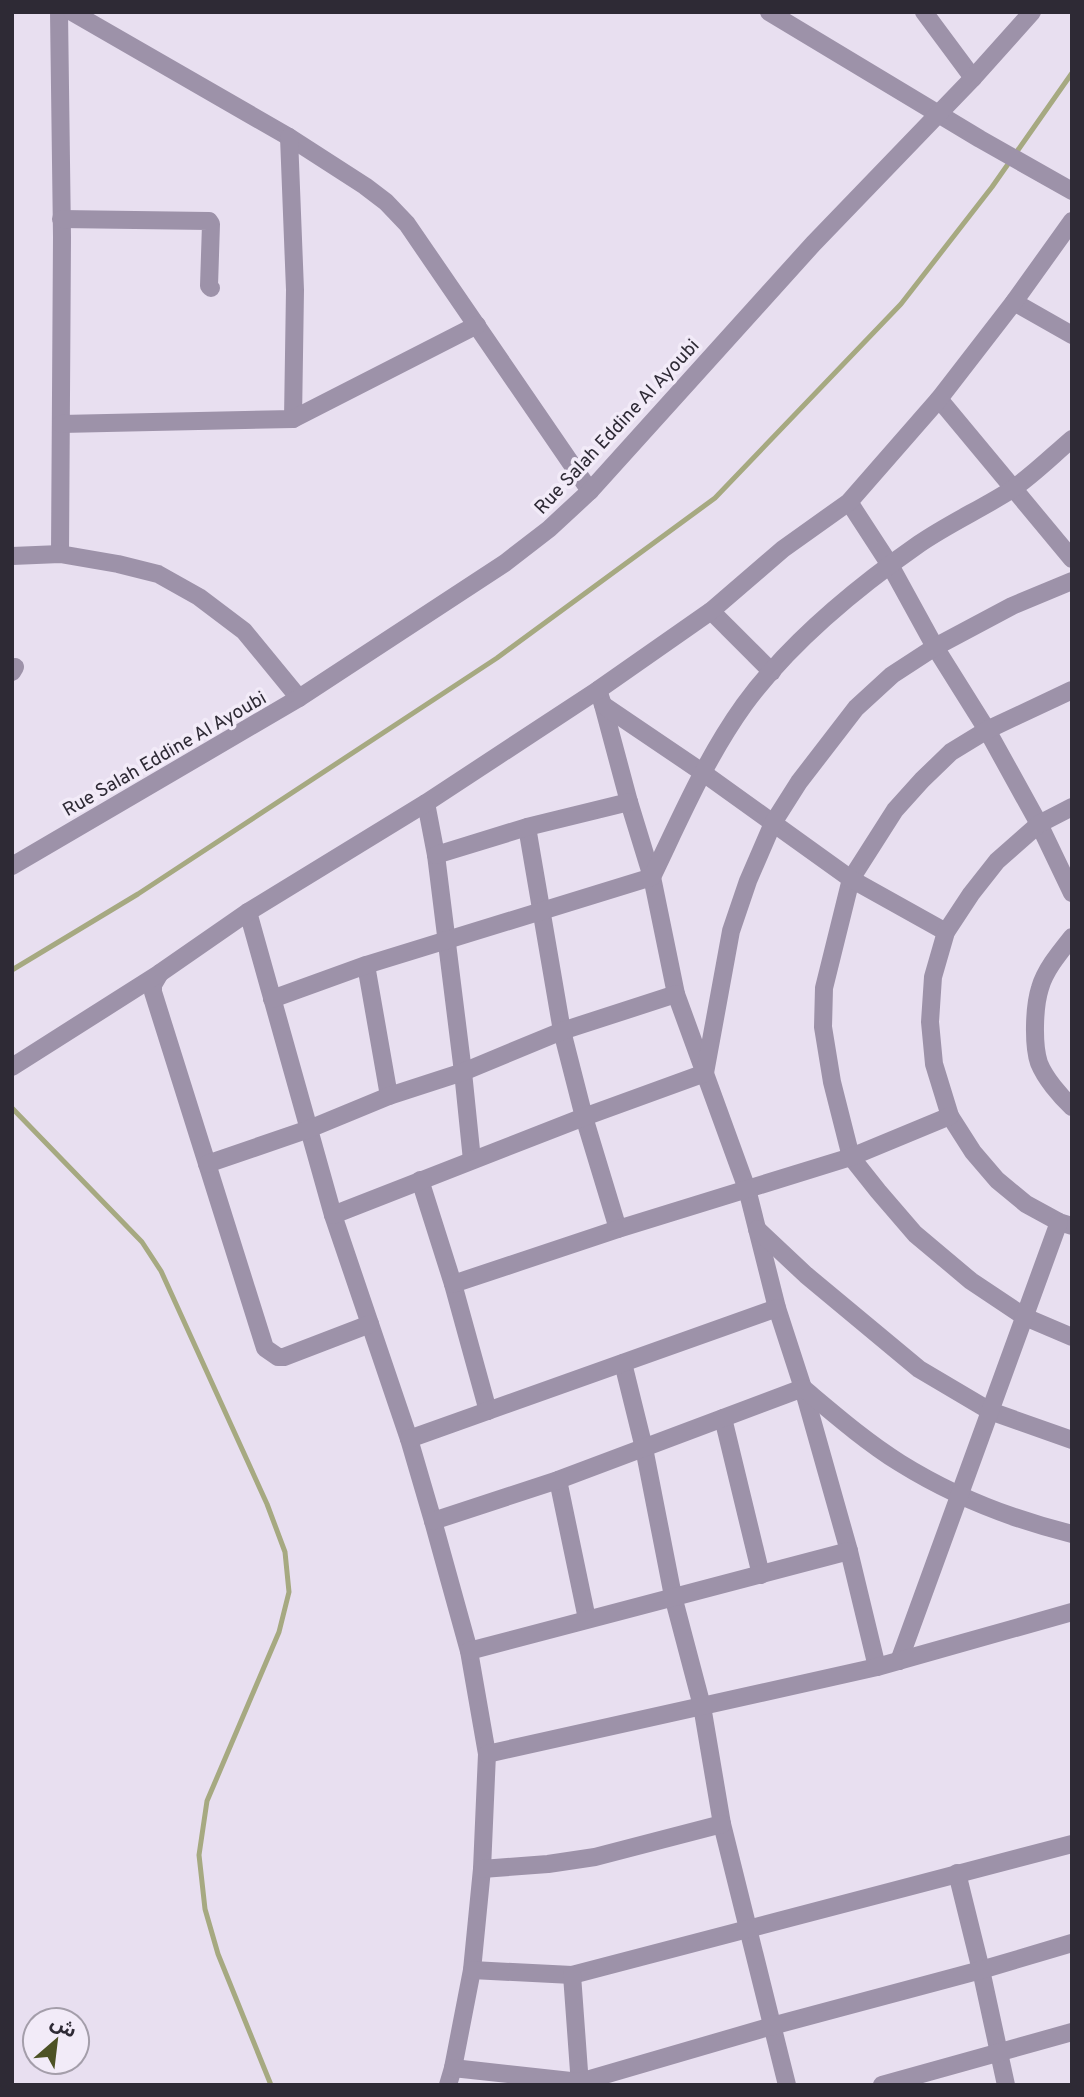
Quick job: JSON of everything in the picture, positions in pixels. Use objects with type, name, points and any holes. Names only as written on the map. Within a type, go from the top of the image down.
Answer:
[{"type":"street","points":[[59,12],[60,554]]},
{"type":"street","points":[[72,12],[289,137],[386,202],[407,224],[590,491]]},
{"type":"street","points":[[769,12],[1072,191]]},
{"type":"street","points":[[923,12],[973,78]]},
{"type":"street","name":"Rue Salah Eddine Al Ayoubi","points":[[12,866],[299,698],[505,564],[549,529],[590,491],[813,244],[973,78],[1032,12]]},
{"type":"street","points":[[289,137],[295,290],[293,419]]},
{"type":"street","points":[[61,219],[209,221],[211,288]]},
{"type":"street","points":[[12,1067],[160,973],[248,912],[601,698],[783,550],[849,502],[939,399],[1072,221]]},
{"type":"street","points":[[1014,302],[1072,335]]},
{"type":"street","points":[[61,424],[293,419],[477,325]]},
{"type":"street","points":[[939,399],[1072,559]]},
{"type":"street","points":[[272,999],[366,965],[652,877],[702,772],[745,704],[813,628],[890,565],[922,542],[1012,489],[1072,439]]},
{"type":"street","points":[[849,502],[890,565],[935,647],[987,730],[1039,824],[1072,893]]},
{"type":"street","points":[[12,556],[60,554],[158,574],[199,597],[244,631],[299,698]]},
{"type":"street","points":[[705,1073],[731,931],[748,881],[774,823],[799,782],[856,708],[892,674],[935,647],[1012,606],[1072,581]]},
{"type":"street","points":[[711,611],[772,672]]},
{"type":"street","points":[[1072,690],[987,730],[951,752],[895,810],[851,879],[824,988],[823,1027],[832,1082],[851,1157],[915,1234],[971,1281],[1025,1317],[1072,1337]]},
{"type":"street","points":[[601,698],[851,879],[946,932]]},
{"type":"street","points":[[601,698],[652,877],[676,994],[747,1189],[777,1308],[803,1388],[849,1551],[877,1667]]},
{"type":"street","points":[[436,855],[629,802]]},
{"type":"street","points":[[426,803],[436,855],[472,1160]]},
{"type":"street","points":[[899,1661],[1025,1317],[1066,1224],[1026,1204],[997,1180],[973,1152],[950,1116],[934,1063],[930,1022],[933,977],[946,932],[997,861],[1039,824],[1072,807]]},
{"type":"street","points":[[527,828],[562,1031],[584,1117],[618,1229]]},
{"type":"street","points":[[248,912],[333,1215],[410,1439],[469,1651],[487,1754],[482,1869],[471,1970],[450,2076],[580,2083],[772,2026],[1072,1943]]},
{"type":"street","points":[[1072,937],[1059,953],[1040,986],[1034,1026],[1039,1063],[1060,1097],[1072,1107]]},
{"type":"street","points":[[366,965],[389,1097]]},
{"type":"street","points":[[160,973],[152,992],[265,1348],[278,1357],[284,1357],[369,1324]]},
{"type":"street","points":[[207,1164],[463,1072],[562,1031],[676,994]]},
{"type":"street","points":[[333,1215],[705,1073]]},
{"type":"street","points":[[453,1284],[618,1229],[851,1157],[950,1116]]},
{"type":"street","points":[[420,1180],[453,1284],[488,1411]]},
{"type":"street","points":[[757,1229],[806,1275],[919,1369],[990,1411],[1072,1440]]},
{"type":"street","points":[[410,1439],[777,1308]]},
{"type":"street","points":[[623,1363],[644,1448],[673,1596],[702,1706],[722,1824],[787,2085]]},
{"type":"street","points":[[433,1521],[558,1480],[803,1388]]},
{"type":"street","points":[[803,1388],[849,1427],[900,1463],[958,1495],[1032,1524],[1072,1534]]},
{"type":"street","points":[[723,1418],[761,1575]]},
{"type":"street","points":[[558,1480],[587,1619]]},
{"type":"street","points":[[469,1651],[849,1551]]},
{"type":"street","points":[[487,1754],[877,1667],[1072,1612]]},
{"type":"street","points":[[482,1869],[595,1857],[722,1824]]},
{"type":"street","points":[[471,1970],[572,1975],[1072,1844]]},
{"type":"street","points":[[957,1873],[1006,2085]]},
{"type":"street","points":[[572,1975],[580,2083]]},
{"type":"street","points":[[881,2085],[1072,2032]]},
{"type":"waterway","points":[[12,970],[138,894],[497,658],[715,498],[901,304],[992,187],[1072,73]]},
{"type":"waterway","points":[[12,1108],[142,1242],[161,1271],[267,1504],[285,1552],[289,1592],[279,1632],[207,1801],[199,1855],[205,1909],[218,1954],[271,2085]]}]
